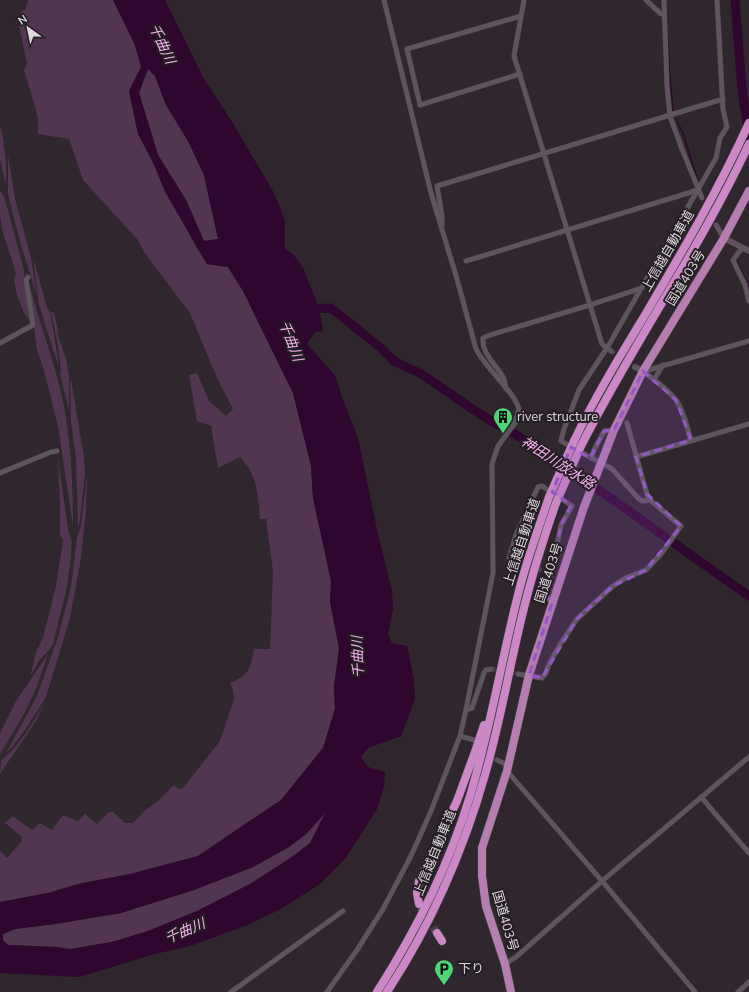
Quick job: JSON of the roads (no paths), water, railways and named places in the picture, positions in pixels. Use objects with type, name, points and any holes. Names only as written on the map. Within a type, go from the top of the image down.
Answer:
[{"type":"highway","name":"上信越自動車道","points":[[376,992],[400,955],[424,910],[440,876],[470,798],[484,746],[512,617],[529,556],[549,497],[574,441],[600,390],[693,233],[749,123]]},
{"type":"highway","name":"上信越自動車道","points":[[387,992],[413,949],[437,904],[459,854],[480,794],[528,594],[538,556],[556,503],[581,446],[609,393],[701,237],[749,144]]},
{"type":"highway","name":"国道403号","points":[[511,992],[505,964],[486,906],[482,876],[482,848],[507,771],[529,675],[584,506],[614,430],[643,371],[724,238],[749,191]]},
{"type":"highway","points":[[419,904],[417,893],[419,881],[454,808],[468,774],[484,724],[512,617]]},
{"type":"highway","points":[[394,992],[420,943],[437,904]]},
{"type":"highway","points":[[436,933],[442,941]]},
{"type":"street","points":[[326,992],[357,950],[383,910],[411,856],[431,811],[460,736],[492,573],[492,464],[498,446],[515,423],[519,409],[506,389],[481,359],[476,349],[422,161],[384,0]]},
{"type":"street","points":[[385,7],[388,0]]},
{"type":"street","points":[[524,0],[514,56],[602,344],[609,350]]},
{"type":"street","points":[[646,0],[664,15]]},
{"type":"street","points":[[664,0],[666,86],[670,116],[702,198]]},
{"type":"street","points":[[650,500],[643,501],[638,499],[612,469],[599,466],[591,458],[562,441],[564,429],[579,390],[609,350],[642,288],[716,158],[720,138],[727,127],[723,99],[717,0]]},
{"type":"street","points":[[520,74],[420,105],[407,49],[521,16]]},
{"type":"street","points":[[442,229],[442,216],[437,186],[723,99]]},
{"type":"street","points":[[466,260],[698,190]]},
{"type":"street","points":[[716,225],[724,238],[749,251]]},
{"type":"street","points":[[742,248],[733,260],[745,285],[749,302]]},
{"type":"street","points":[[0,343],[33,325],[26,280],[28,277]]},
{"type":"street","points":[[506,389],[504,380],[485,350],[482,343],[483,338],[642,288]]},
{"type":"street","points":[[643,371],[749,341]]},
{"type":"street","points":[[654,380],[663,365]]},
{"type":"street","points":[[634,367],[643,371],[676,400],[682,412],[691,440]]},
{"type":"street","points":[[518,674],[542,678],[561,643],[577,619],[613,586],[626,578],[646,570],[662,553],[681,526],[650,500],[627,423]]},
{"type":"street","points":[[636,457],[749,424]]},
{"type":"street","points":[[591,458],[604,431],[614,430]]},
{"type":"street","points":[[0,473],[51,452],[57,451]]},
{"type":"street","points":[[513,560],[509,558],[516,535],[538,487],[542,486],[572,506],[561,525],[549,572],[547,597],[552,603]]},
{"type":"street","points":[[466,710],[472,708],[484,673],[486,670],[491,669]]},
{"type":"street","points":[[460,736],[474,740]]},
{"type":"street","points":[[505,964],[516,957],[602,881],[749,757]]},
{"type":"street","points":[[497,760],[505,764],[507,771],[695,992]]},
{"type":"street","points":[[701,797],[749,853]]},
{"type":"street","points":[[231,992],[343,911]]},
{"type":"street","points":[[738,992],[749,982]]},
{"type":"water","name":"千曲川","points":[[113,0],[165,0],[204,79],[231,120],[274,193],[285,220],[285,249],[293,254],[303,268],[319,308],[323,331],[315,332],[307,344],[335,375],[358,438],[378,534],[392,591],[393,609],[388,635],[392,643],[407,646],[414,680],[415,699],[401,736],[368,748],[361,757],[368,767],[385,772],[384,786],[377,809],[345,859],[320,884],[281,909],[245,926],[190,946],[155,954],[79,977],[0,973],[0,902],[48,893],[78,884],[130,874],[198,856],[281,800],[323,748],[335,709],[334,687],[339,648],[330,602],[331,581],[313,498],[311,466],[293,393],[243,291],[228,267],[207,264],[165,192],[153,162],[138,134],[129,91],[141,67],[135,45]],"holes":[[[148,69],[155,76],[166,105],[188,141],[204,175],[218,239],[204,241],[186,200],[158,155],[139,93]],[[325,813],[310,843],[292,857],[250,884],[197,911],[148,931],[112,942],[70,949],[8,945],[3,940],[3,934],[15,929],[121,913],[194,890],[253,867],[289,847],[306,834]]]},
{"type":"waterway","points":[[735,0],[742,90],[749,136]]},
{"type":"waterway","points":[[666,7],[673,111]]},
{"type":"waterway","points":[[676,119],[683,133],[698,182]]},
{"type":"waterway","points":[[737,261],[749,288]]},
{"type":"waterway","name":"神田川放水路","points":[[308,309],[331,308],[381,348],[395,362],[420,373],[491,421],[505,428],[561,463],[749,596]]},
{"type":"tunnel","points":[[611,351],[635,367]]},
{"type":"tunnel","points":[[513,560],[547,572]]},
{"type":"tunnel","points":[[491,669],[518,674]]},
{"type":"tunnel","points":[[420,907],[437,933]]},
{"type":"place","name":"river structure","points":[[503,434]]},
{"type":"place","name":"下り","points":[[444,986]]}]
